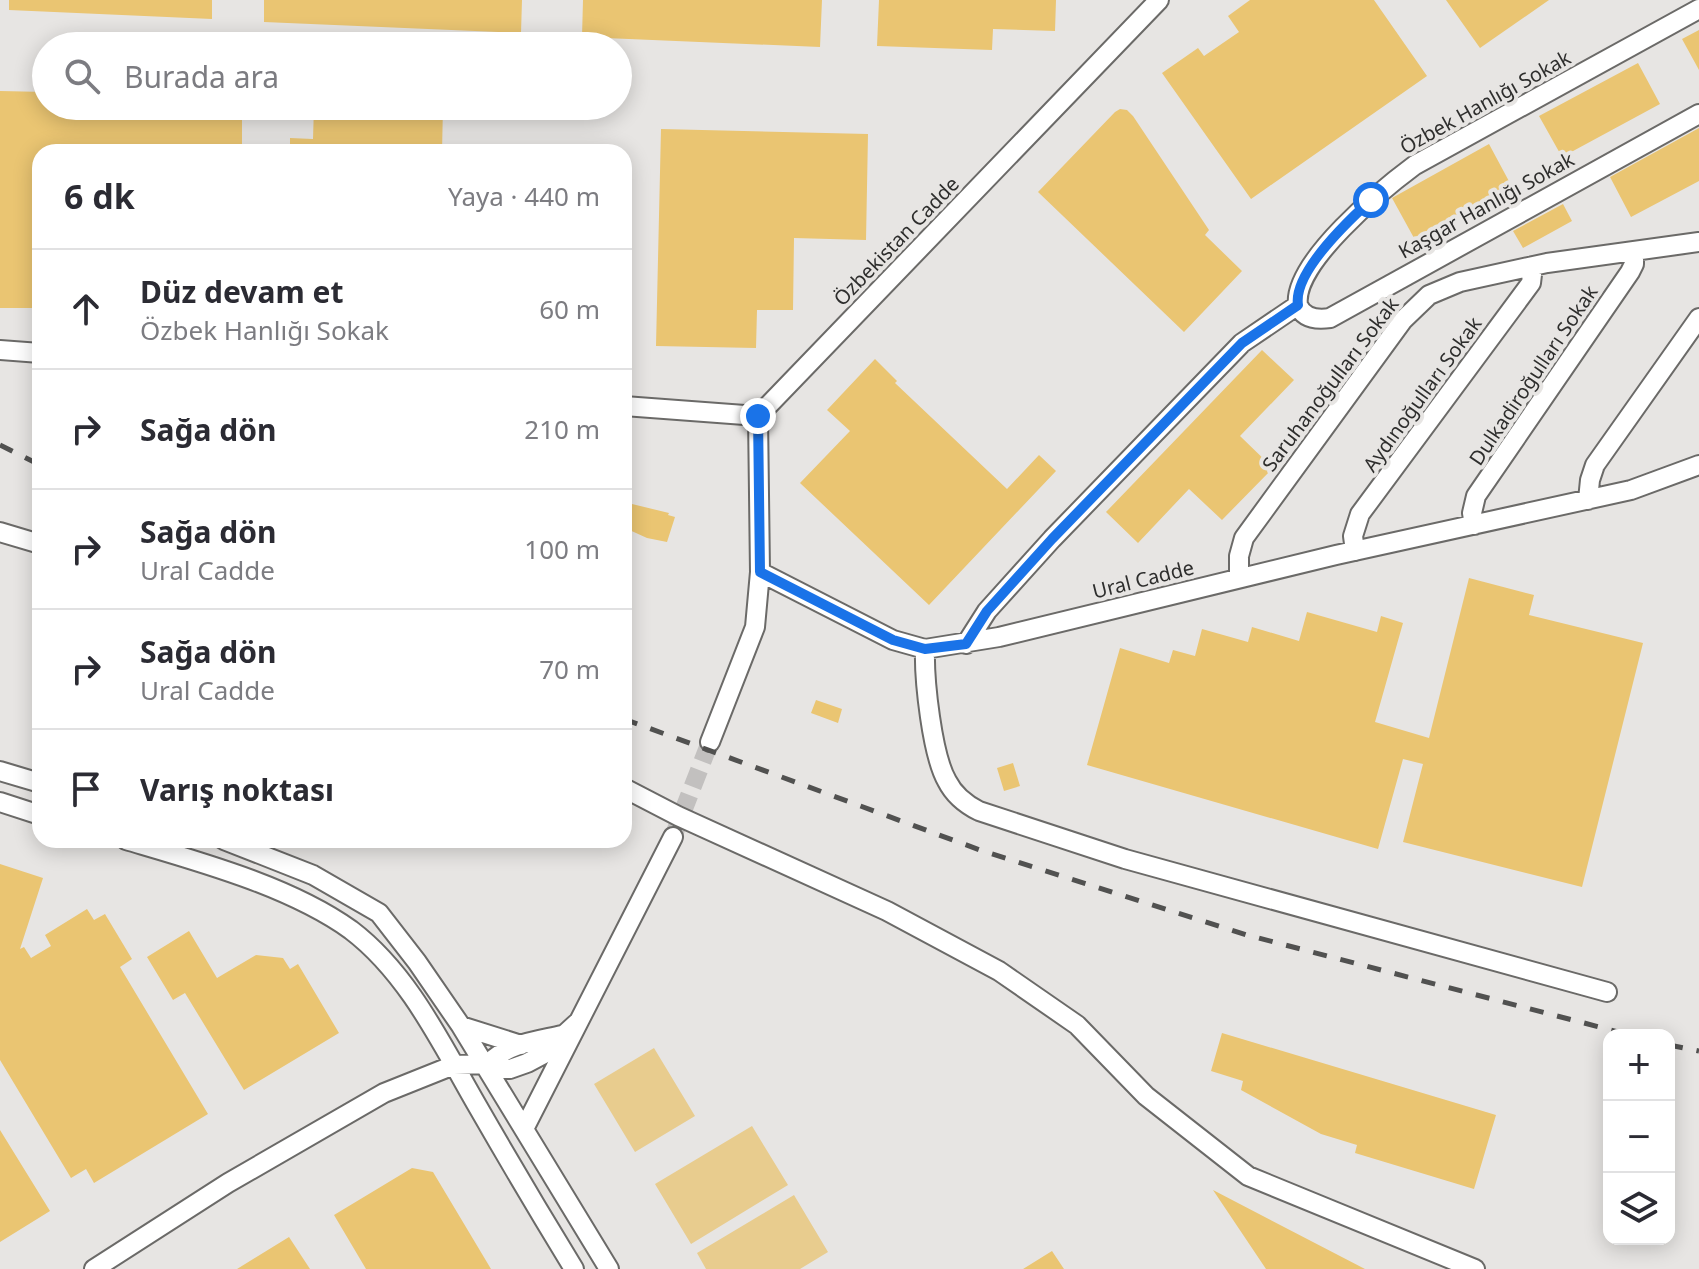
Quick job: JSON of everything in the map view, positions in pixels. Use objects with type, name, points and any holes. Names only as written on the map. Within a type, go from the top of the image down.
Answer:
[{"type":"street","name":"Özbekistan Cadde","points":[[758,416],[1159,0]]},
{"type":"street","name":"Özbek Hanlığı Sokak","points":[[1298,305],[1297,289],[1327,245],[1371,200],[1404,173],[1699,9]]},
{"type":"street","name":"Kaşgar Hanlığı Sokak","points":[[1298,305],[1300,312],[1307,316],[1330,318],[1699,114]]},
{"type":"street","name":"Saruhanoğulları Sokak","points":[[1239,578],[1239,556],[1244,538],[1410,311],[1429,295],[1449,285],[1533,266],[1699,242]]},
{"type":"street","name":"Dulkadiroğulları Sokak","points":[[1474,525],[1472,507],[1476,496],[1630,272],[1634,264],[1634,251]]},
{"type":"street","name":"Aydınoğulları Sokak","points":[[1355,551],[1353,536],[1360,514],[1531,283],[1533,266]]},
{"type":"street","points":[[966,644],[987,611],[1043,549],[1242,343],[1298,305]]},
{"type":"street","points":[[1588,500],[1595,465],[1699,318]]},
{"type":"street","points":[[0,350],[32,352]]},
{"type":"street","points":[[632,407],[758,416],[760,572],[755,627],[710,742]]},
{"type":"street","name":"Ural Cadde","points":[[760,572],[893,640],[925,649],[966,644],[1355,551],[1631,490],[1699,465]]},
{"type":"street","points":[[0,532],[32,542]]},
{"type":"street","points":[[925,649],[924,679],[943,773],[953,792],[979,811],[1125,859],[1607,992]]},
{"type":"street","points":[[0,771],[32,781]]},
{"type":"street","points":[[632,792],[887,911],[999,971],[1077,1025],[1146,1096],[1248,1176],[1475,1269]]},
{"type":"street","points":[[0,802],[32,812]]},
{"type":"street","points":[[524,1129],[569,1029],[615,955],[673,837]]},
{"type":"street","points":[[153,848],[296,898],[350,930],[384,959],[423,1012],[574,1269]]},
{"type":"street","points":[[244,848],[313,875],[379,913],[461,1026],[609,1269]]},
{"type":"street","points":[[461,1026],[521,1045]]},
{"type":"street","points":[[485,1064],[500,1053],[569,1029]]},
{"type":"street","points":[[94,1269],[228,1183],[384,1093],[454,1065],[485,1064],[510,1069],[542,1055],[569,1029]]},
{"type":"shaded area","points":[[654,1048],[695,1116],[635,1152],[594,1084]]},
{"type":"shaded area","points":[[752,1126],[788,1185],[691,1244],[655,1184]]},
{"type":"shaded area","points":[[794,1195],[828,1252],[800,1269],[706,1269],[697,1253]]},
{"type":"building","points":[[9,0],[212,0],[212,19],[9,10]]},
{"type":"building","points":[[264,0],[522,0],[521,32],[264,22]]},
{"type":"building","points":[[583,0],[822,0],[820,47],[632,39],[632,32],[582,32]]},
{"type":"building","points":[[879,0],[1056,0],[1055,31],[993,29],[992,50],[877,46]]},
{"type":"building","points":[[1250,0],[1374,0],[1427,76],[1251,199],[1162,73],[1198,48],[1204,56],[1239,32],[1228,16]]},
{"type":"building","points":[[1446,0],[1549,0],[1480,48]]},
{"type":"building","points":[[1699,30],[1699,70],[1682,39]]},
{"type":"building","points":[[1638,63],[1660,104],[1562,157],[1539,116]]},
{"type":"building","points":[[0,91],[32,92],[32,120],[242,120],[242,144],[32,144],[32,308],[0,308]]},
{"type":"building","points":[[1120,109],[1127,110],[1133,116],[1209,230],[1205,235],[1242,271],[1184,332],[1038,192]]},
{"type":"building","points":[[314,120],[443,120],[442,144],[290,144],[290,138],[313,139]]},
{"type":"building","points":[[1699,128],[1699,181],[1631,217],[1610,177]]},
{"type":"building","points":[[661,129],[868,134],[866,240],[794,238],[793,310],[757,310],[756,348],[656,346]]},
{"type":"building","points":[[1489,144],[1511,185],[1414,238],[1392,198]]},
{"type":"building","points":[[1563,204],[1572,221],[1523,248],[1513,231]]},
{"type":"building","points":[[1262,350],[1294,380],[1240,436],[1273,468],[1222,520],[1189,489],[1138,543],[1106,512]]},
{"type":"building","points":[[875,359],[897,381],[895,383],[1007,489],[1039,455],[1056,471],[929,605],[800,483],[850,431],[827,410]]},
{"type":"building","points":[[632,504],[675,517],[667,542],[632,531]]},
{"type":"building","points":[[1469,578],[1534,595],[1529,615],[1643,643],[1582,887],[1403,842],[1423,764],[1403,759],[1378,849],[1087,765],[1120,648],[1169,663],[1173,650],[1195,656],[1202,629],[1248,642],[1252,627],[1299,641],[1307,612],[1377,632],[1381,616],[1403,623],[1375,722],[1429,738]]},
{"type":"building","points":[[816,700],[842,709],[838,723],[811,713]]},
{"type":"building","points":[[1013,763],[1020,786],[1004,791],[997,768]]},
{"type":"building","points":[[0,864],[43,878],[20,949],[24,947],[31,958],[51,946],[45,935],[87,909],[94,920],[105,914],[132,959],[120,967],[208,1114],[94,1183],[86,1169],[71,1178],[0,1060]]},
{"type":"building","points":[[189,931],[217,978],[256,955],[283,958],[290,969],[298,964],[339,1033],[244,1090],[185,993],[173,1000],[147,957]]},
{"type":"building","points":[[1222,1033],[1496,1115],[1474,1189],[1355,1153],[1357,1145],[1321,1134],[1241,1090],[1243,1081],[1211,1071]]},
{"type":"building","points":[[0,1130],[50,1211],[0,1242]]},
{"type":"building","points":[[412,1168],[433,1172],[491,1269],[366,1269],[334,1215]]},
{"type":"building","points":[[1213,1190],[1365,1269],[1266,1269]]},
{"type":"building","points":[[289,1237],[310,1269],[237,1269]]},
{"type":"building","points":[[1052,1251],[1064,1269],[1023,1269]]},
{"type":"tunnel","points":[[673,837],[710,742]]},
{"type":"railway","points":[[0,445],[32,461]]},
{"type":"railway","points":[[632,722],[980,850],[1247,935],[1607,1029]]},
{"type":"railway","points":[[1675,1046],[1699,1051]]},
{"type":"route","points":[[758,416],[760,572],[893,640],[925,649],[966,644],[987,611],[1052,539],[1242,343],[1298,305],[1297,289],[1327,245],[1371,200]]}]
